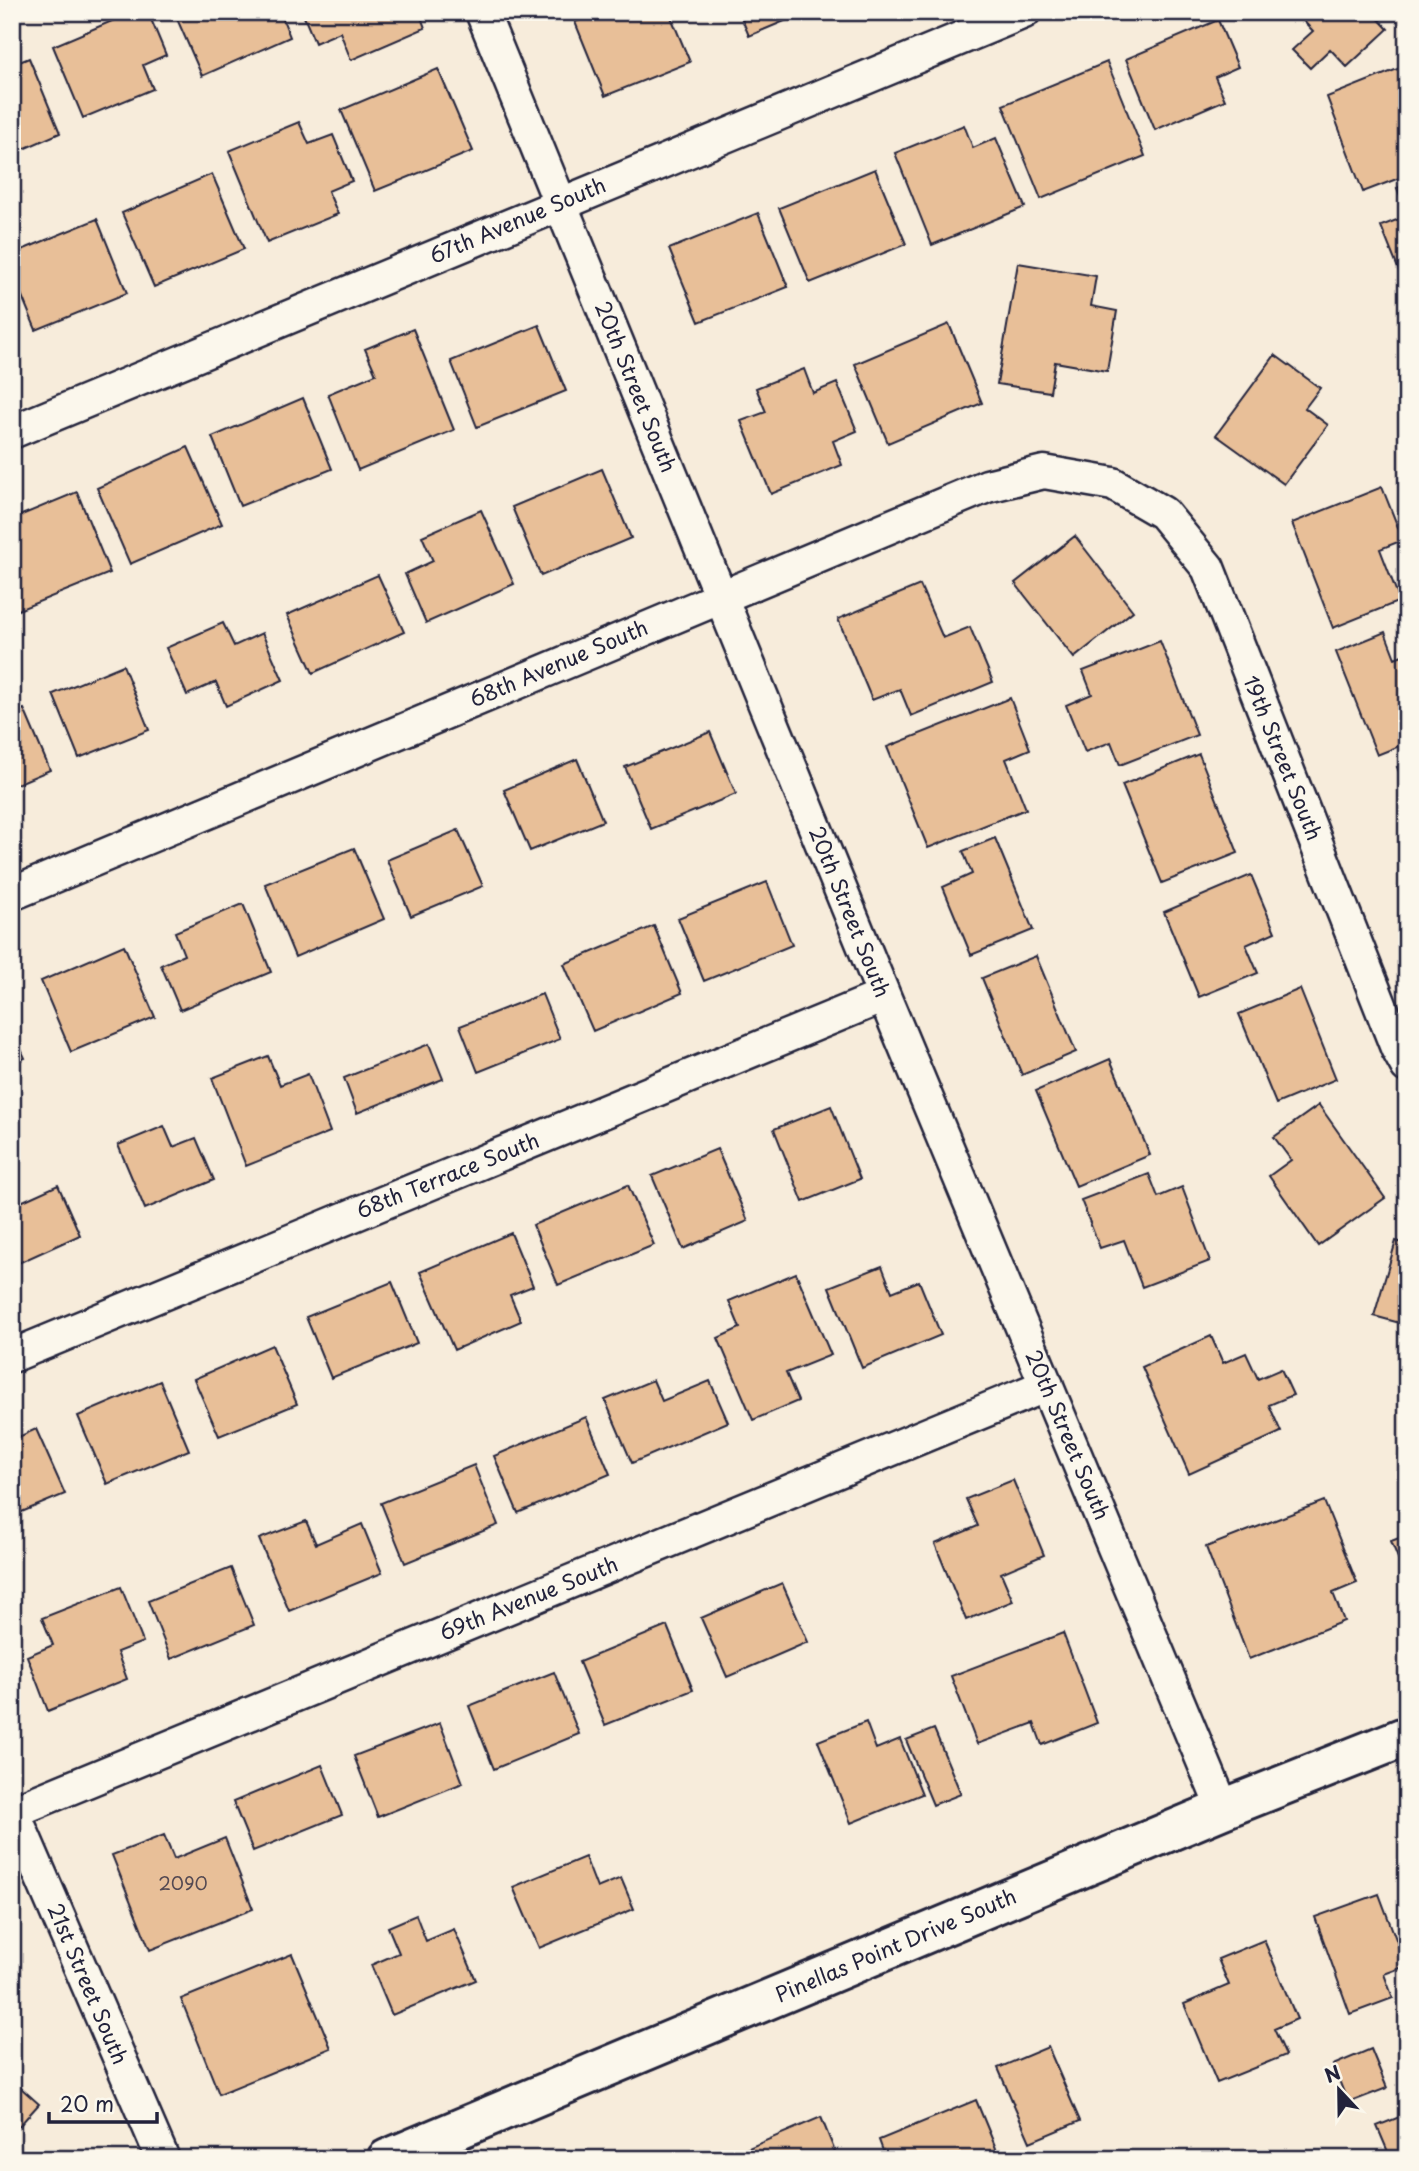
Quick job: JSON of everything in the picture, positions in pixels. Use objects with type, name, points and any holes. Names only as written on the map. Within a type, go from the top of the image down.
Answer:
[{"type":"street","name":"20th Street South","points":[[482,12],[884,996],[1223,1810]]},
{"type":"street","name":"67th Avenue South","points":[[12,432],[1024,12]]},
{"type":"street","name":"68th Avenue South","points":[[12,894],[987,485],[1044,472],[1113,484]]},
{"type":"street","name":"19th Street South","points":[[1113,484],[1163,513],[1208,568],[1397,1048],[1407,1066]]},
{"type":"street","name":"68th Terrace South","points":[[12,1356],[884,996]]},
{"type":"street","name":"69th Avenue South","points":[[13,1811],[1046,1385]]},
{"type":"street","name":"Pinellas Point Drive South","points":[[387,2159],[1223,1810],[1407,1737]]},
{"type":"street","name":"21st Street South","points":[[13,1811],[163,2159]]},
{"type":"building","points":[[133,12],[148,12],[166,55],[143,65],[153,89],[83,118],[53,46]]},
{"type":"building","points":[[174,12],[280,12],[290,37],[202,76]]},
{"type":"building","points":[[302,12],[419,12],[425,28],[351,60],[340,32],[315,43]]},
{"type":"building","points":[[599,12],[669,12],[690,62],[605,96],[575,22]]},
{"type":"building","points":[[739,12],[806,12],[749,36]]},
{"type":"building","points":[[1295,12],[1372,12],[1388,29],[1347,67],[1330,49],[1310,68],[1292,50],[1313,31]]},
{"type":"building","points":[[1218,20],[1238,67],[1215,77],[1225,100],[1155,130],[1126,59]]},
{"type":"building","points":[[29,58],[60,133],[12,154],[12,65]]},
{"type":"building","points":[[1107,62],[1145,156],[1041,199],[1003,105]]},
{"type":"building","points":[[1400,68],[1407,85],[1407,175],[1363,192],[1327,97]]},
{"type":"building","points":[[438,69],[473,151],[375,191],[341,110]]},
{"type":"building","points":[[299,122],[309,144],[333,135],[352,181],[328,191],[338,214],[267,243],[229,151]]},
{"type":"building","points":[[964,125],[973,148],[996,138],[1025,207],[932,245],[895,153]]},
{"type":"building","points":[[875,169],[906,244],[810,283],[779,208]]},
{"type":"building","points":[[212,174],[244,249],[154,287],[122,213]]},
{"type":"building","points":[[1407,184],[1407,212],[1397,188]]},
{"type":"building","points":[[758,213],[788,287],[699,322],[669,249]]},
{"type":"building","points":[[1407,216],[1407,291],[1381,226]]},
{"type":"building","points":[[97,219],[127,293],[36,330],[12,272],[12,254]]},
{"type":"building","points":[[1018,263],[1096,276],[1091,306],[1117,311],[1107,371],[1055,362],[1050,392],[997,384]]},
{"type":"building","points":[[949,324],[982,403],[888,443],[855,364]]},
{"type":"building","points":[[539,325],[566,391],[477,427],[451,361]]},
{"type":"building","points":[[413,329],[454,430],[358,470],[328,394],[376,374],[365,349]]},
{"type":"building","points":[[1275,355],[1320,388],[1305,408],[1328,425],[1284,484],[1216,435]]},
{"type":"building","points":[[804,369],[813,393],[837,383],[857,431],[833,441],[842,465],[771,494],[741,421],[766,412],[756,388]]},
{"type":"building","points":[[303,398],[332,469],[240,506],[212,437]]},
{"type":"building","points":[[188,447],[222,524],[130,564],[97,488]]},
{"type":"building","points":[[602,469],[631,538],[541,576],[512,507]]},
{"type":"building","points":[[1382,487],[1403,540],[1380,549],[1400,601],[1333,628],[1292,523]]},
{"type":"building","points":[[77,492],[110,573],[16,611],[12,602],[12,519]]},
{"type":"building","points":[[481,510],[514,584],[426,623],[405,574],[433,561],[422,536]]},
{"type":"building","points":[[1075,536],[1133,611],[1074,658],[1015,583]]},
{"type":"building","points":[[378,575],[404,632],[313,673],[287,615]]},
{"type":"building","points":[[920,585],[943,638],[970,627],[993,682],[911,716],[900,689],[872,700],[838,619]]},
{"type":"building","points":[[223,623],[234,646],[262,633],[283,680],[226,706],[216,682],[187,695],[166,648]]},
{"type":"building","points":[[1385,632],[1395,658],[1407,653],[1407,743],[1377,755],[1336,652]]},
{"type":"building","points":[[1160,641],[1197,735],[1120,765],[1111,742],[1085,752],[1066,705],[1092,694],[1083,671]]},
{"type":"building","points":[[123,665],[149,730],[79,758],[53,694]]},
{"type":"building","points":[[1010,698],[1030,749],[1006,759],[1026,809],[928,848],[887,747]]},
{"type":"building","points":[[24,709],[50,770],[12,786],[12,713]]},
{"type":"building","points":[[710,732],[736,794],[651,829],[625,767]]},
{"type":"building","points":[[1199,754],[1238,853],[1162,883],[1122,785]]},
{"type":"building","points":[[577,759],[603,821],[530,851],[504,790]]},
{"type":"building","points":[[1407,764],[1407,791],[1397,767]]},
{"type":"building","points":[[458,830],[483,886],[411,916],[387,860]]},
{"type":"building","points":[[995,838],[1033,930],[971,955],[943,887],[972,874],[963,851]]},
{"type":"building","points":[[354,848],[384,919],[295,957],[265,884]]},
{"type":"building","points":[[1251,875],[1275,932],[1246,945],[1258,973],[1199,997],[1164,912]]},
{"type":"building","points":[[767,882],[792,945],[704,981],[678,918]]},
{"type":"building","points":[[243,904],[271,972],[180,1010],[161,965],[184,955],[175,932]]},
{"type":"building","points":[[654,926],[682,993],[593,1031],[564,964]]},
{"type":"building","points":[[124,945],[155,1017],[71,1052],[41,981]]},
{"type":"building","points":[[1036,956],[1076,1052],[1022,1075],[982,978]]},
{"type":"building","points":[[1300,989],[1336,1079],[1276,1104],[1239,1014]]},
{"type":"building","points":[[542,994],[560,1039],[478,1072],[460,1026]]},
{"type":"building","points":[[12,1030],[25,1058],[12,1064]]},
{"type":"building","points":[[429,1044],[443,1079],[357,1113],[344,1078]]},
{"type":"building","points":[[268,1056],[280,1085],[308,1074],[330,1132],[246,1166],[212,1078]]},
{"type":"building","points":[[1110,1059],[1150,1155],[1076,1186],[1036,1091]]},
{"type":"building","points":[[1319,1105],[1385,1198],[1318,1246],[1269,1176],[1291,1160],[1274,1137]]},
{"type":"building","points":[[831,1106],[860,1179],[803,1202],[774,1129]]},
{"type":"building","points":[[164,1126],[173,1147],[196,1138],[214,1180],[145,1209],[118,1145]]},
{"type":"building","points":[[717,1149],[748,1221],[683,1249],[652,1176]]},
{"type":"building","points":[[1149,1174],[1158,1197],[1182,1187],[1210,1261],[1142,1287],[1124,1240],[1100,1248],[1081,1200]]},
{"type":"building","points":[[58,1185],[80,1235],[12,1266],[12,1206]]},
{"type":"building","points":[[628,1185],[654,1245],[558,1285],[533,1225]]},
{"type":"building","points":[[511,1233],[533,1286],[510,1295],[521,1321],[454,1350],[420,1272]]},
{"type":"building","points":[[1396,1241],[1407,1244],[1407,1325],[1374,1316]]},
{"type":"building","points":[[882,1266],[892,1292],[919,1281],[941,1335],[862,1368],[829,1287]]},
{"type":"building","points":[[796,1273],[831,1355],[786,1373],[798,1401],[753,1420],[718,1338],[740,1328],[729,1301]]},
{"type":"building","points":[[392,1282],[417,1343],[331,1378],[306,1317]]},
{"type":"building","points":[[1211,1336],[1223,1363],[1246,1353],[1258,1379],[1281,1369],[1293,1395],[1269,1405],[1281,1432],[1189,1474],[1142,1367]]},
{"type":"building","points":[[272,1345],[297,1404],[219,1436],[194,1379]]},
{"type":"building","points":[[653,1380],[662,1401],[710,1381],[728,1422],[632,1463],[605,1400]]},
{"type":"building","points":[[160,1381],[189,1450],[107,1484],[78,1416]]},
{"type":"building","points":[[586,1417],[610,1474],[518,1513],[494,1456]]},
{"type":"building","points":[[36,1429],[65,1494],[12,1516],[12,1440]]},
{"type":"building","points":[[474,1465],[498,1525],[405,1563],[381,1503]]},
{"type":"building","points":[[1013,1480],[1044,1555],[1001,1573],[1013,1601],[966,1620],[935,1544],[978,1526],[966,1499]]},
{"type":"building","points":[[1324,1501],[1357,1583],[1333,1593],[1344,1621],[1249,1659],[1206,1547]]},
{"type":"building","points":[[306,1521],[316,1544],[362,1524],[382,1573],[289,1611],[259,1539]]},
{"type":"building","points":[[1407,1535],[1407,1580],[1391,1541]]},
{"type":"building","points":[[231,1568],[254,1625],[171,1659],[148,1601]]},
{"type":"building","points":[[782,1583],[808,1642],[727,1677],[701,1618]]},
{"type":"building","points":[[121,1587],[143,1642],[117,1652],[127,1679],[48,1711],[27,1656],[53,1645],[42,1618]]},
{"type":"building","points":[[667,1626],[693,1690],[605,1725],[579,1662]]},
{"type":"building","points":[[1063,1633],[1097,1723],[1042,1745],[1034,1723],[977,1744],[951,1676]]},
{"type":"building","points":[[554,1672],[579,1734],[494,1769],[469,1706]]},
{"type":"building","points":[[866,1722],[876,1749],[900,1739],[922,1794],[851,1823],[818,1741]]},
{"type":"building","points":[[440,1723],[463,1783],[378,1817],[354,1756]]},
{"type":"building","points":[[934,1729],[961,1794],[933,1805],[906,1740]]},
{"type":"building","points":[[322,1765],[342,1815],[253,1851],[233,1802]]},
{"type":"building","points":[[164,1835],[174,1859],[225,1838],[253,1909],[150,1950],[112,1855]]},
{"type":"building","points":[[585,1857],[597,1888],[621,1878],[634,1909],[539,1948],[513,1887]]},
{"type":"building","points":[[1379,1894],[1406,1966],[1384,1974],[1393,1998],[1350,2014],[1315,1917]]},
{"type":"building","points":[[416,1915],[426,1941],[454,1929],[476,1980],[392,2015],[371,1965],[399,1953],[388,1927]]},
{"type":"building","points":[[1264,1940],[1297,2019],[1274,2029],[1286,2055],[1217,2083],[1184,2004],[1229,1985],[1218,1959]]},
{"type":"building","points":[[292,1954],[331,2048],[219,2094],[181,1999]]},
{"type":"building","points":[[1048,2047],[1080,2121],[1030,2142],[998,2068]]},
{"type":"building","points":[[1371,2049],[1387,2088],[1348,2103],[1333,2065]]},
{"type":"building","points":[[12,2080],[39,2104],[12,2134]]},
{"type":"building","points":[[976,2100],[1000,2158],[886,2159],[879,2140]]},
{"type":"building","points":[[1407,2114],[1407,2159],[1391,2159],[1377,2126]]},
{"type":"building","points":[[821,2117],[838,2159],[723,2159]]}]
